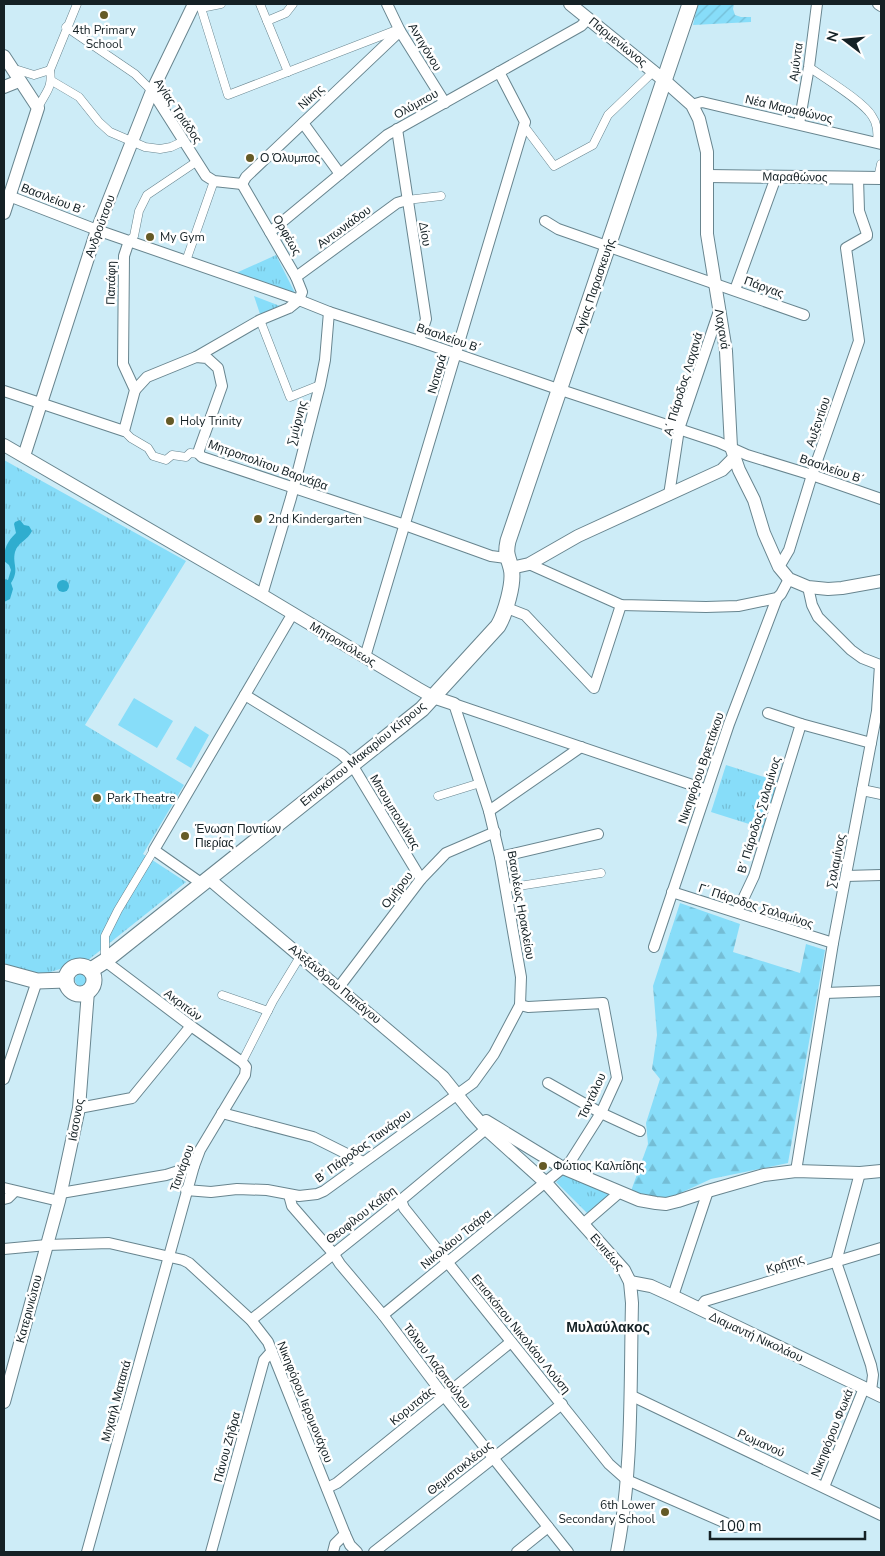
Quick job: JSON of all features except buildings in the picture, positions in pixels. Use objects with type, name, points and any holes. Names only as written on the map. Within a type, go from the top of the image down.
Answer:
[{"type":"main road","name":"Αγίας Παρασκευής","points":[[509,563],[508,541],[558,390],[609,246],[660,76],[690,4]]},
{"type":"main road","name":"Επισκόπου Μακαρίου Κίτρους","points":[[91,970],[105,961],[351,763],[422,709],[498,626],[507,608],[512,577],[509,563]]},
{"type":"main road","points":[[82,966],[91,970],[94,984],[88,991],[76,993],[69,988],[66,980],[73,967],[82,966]]},
{"type":"main road","points":[[4,972],[38,981],[66,980]]},
{"type":"street","points":[[4,214],[8,190],[38,108],[48,92],[52,81],[50,70],[77,4]]},
{"type":"street","points":[[222,4],[197,5],[228,96],[399,30]]},
{"type":"street","points":[[260,4],[288,72]]},
{"type":"street","points":[[267,21],[286,12],[293,4]]},
{"type":"street","name":"Αντιγόνου","points":[[387,4],[399,30],[445,103]]},
{"type":"street","name":"Παρμενίωνος","points":[[570,4],[660,76]]},
{"type":"street","name":"Αμύντα","points":[[799,124],[817,4]]},
{"type":"street","name":"Ανδρούτσου","points":[[24,456],[97,230],[152,91],[197,5]]},
{"type":"street","name":"Ολύμπου","points":[[270,232],[387,135],[581,26],[588,19]]},
{"type":"street","name":"Αγίας Τριάδος","points":[[66,28],[135,74],[152,91],[196,162],[206,176],[214,181]]},
{"type":"street","name":"Νίκης","points":[[242,184],[246,177],[399,30]]},
{"type":"street","points":[[4,56],[38,108]]},
{"type":"street","points":[[809,67],[866,108],[875,121],[879,143]]},
{"type":"street","points":[[4,87],[16,77],[18,70],[34,75],[50,70]]},
{"type":"street","points":[[499,72],[525,122],[524,126],[554,166],[593,144],[608,115],[660,76]]},
{"type":"street","name":"Λαχανά","points":[[660,76],[692,105],[699,119],[704,137],[708,176],[707,234],[726,351],[733,453],[754,500],[764,533],[779,567],[789,579]]},
{"type":"street","points":[[52,81],[79,96],[99,122],[110,132],[146,147],[160,149],[184,142]]},
{"type":"street","name":"Νέα Μαραθώνος","points":[[692,105],[702,102],[879,143]]},
{"type":"street","points":[[303,123],[340,174]]},
{"type":"street","name":"Νοταρά","points":[[365,657],[524,126]]},
{"type":"street","name":"Δίου","points":[[397,129],[426,320],[419,341]]},
{"type":"street","name":"Παπάφη","points":[[135,390],[123,364],[124,256],[129,241],[134,236],[139,211],[147,194],[196,162]]},
{"type":"street","points":[[880,178],[881,164]]},
{"type":"street","name":"Μαραθώνος","points":[[708,176],[880,178]]},
{"type":"street","points":[[735,290],[776,177]]},
{"type":"street","name":"Αυξεντίου","points":[[779,567],[789,550],[812,475],[860,341],[846,248],[867,236],[858,211],[858,178]]},
{"type":"street","points":[[186,261],[214,181],[242,184]]},
{"type":"street","name":"Ορφέως","points":[[242,184],[296,277],[302,292],[300,300]]},
{"type":"street","name":"Βασιλείου Β΄","points":[[8,190],[97,230],[300,300],[329,312],[679,429],[733,453],[747,455],[812,475],[881,499]]},
{"type":"street","points":[[407,200],[441,196]]},
{"type":"street","name":"Αντωνιάδου","points":[[296,277],[397,203],[407,200]]},
{"type":"street","name":"Πάργας","points":[[545,221],[558,229],[804,315]]},
{"type":"street","points":[[124,431],[135,390],[147,377],[196,356],[260,320],[289,308],[300,300]]},
{"type":"street","name":"Α΄ Πάροδος Λαχανά","points":[[669,495],[679,429],[719,310]]},
{"type":"street","name":"Σμύρνης","points":[[262,595],[293,489],[320,385],[325,360],[329,312]]},
{"type":"street","points":[[260,320],[290,397],[320,385]]},
{"type":"street","points":[[196,356],[207,358],[218,368],[222,386],[199,454]]},
{"type":"street","name":"Μητροπολίτου Βαρνάβα","points":[[4,390],[124,431],[160,459],[166,460],[172,455],[186,457],[190,453],[199,454],[202,457],[293,489],[405,525],[509,563]]},
{"type":"street","name":"Μητροπόλεως","points":[[4,444],[433,697],[707,790]]},
{"type":"street","points":[[529,564],[578,536],[722,470],[733,453]]},
{"type":"street","points":[[509,563],[529,564],[621,605],[738,606],[777,598],[789,579],[808,587],[828,589],[881,581]]},
{"type":"street","name":"Σαλαμίνος","points":[[796,1171],[833,943],[878,704],[880,665],[862,658],[851,650],[818,617],[812,605],[808,587]]},
{"type":"street","name":"Νικηφόρου Βρεττάκου","points":[[654,947],[729,724],[777,598]]},
{"type":"street","points":[[507,608],[525,615],[594,688],[621,605]]},
{"type":"street","points":[[105,961],[104,936],[118,910],[293,613]]},
{"type":"street","name":"Μπουμπουλίνας","points":[[245,695],[341,754],[351,763],[421,879]]},
{"type":"street","name":"Βασιλέως Ηρακλείου","points":[[454,704],[495,832],[520,977],[520,1005],[494,1054],[473,1083],[457,1094]]},
{"type":"street","points":[[768,712],[801,724],[871,743]]},
{"type":"street","name":"Β΄ Πάροδος Σαλαμίνος","points":[[737,912],[754,876],[801,724]]},
{"type":"street","points":[[489,811],[581,747]]},
{"type":"street","points":[[438,796],[480,783]]},
{"type":"street","points":[[862,790],[881,794]]},
{"type":"street","name":"Ομήρου","points":[[339,986],[421,879],[446,853],[495,832]]},
{"type":"street","points":[[500,857],[598,834]]},
{"type":"street","points":[[154,850],[205,880]]},
{"type":"street","points":[[506,888],[601,873]]},
{"type":"street","points":[[846,876],[881,875]]},
{"type":"street","name":"Αλεξάνδρου Παπάγου","points":[[205,880],[339,986],[443,1076],[457,1094]]},
{"type":"street","name":"Γ΄ Πάροδος Σαλαμίνος","points":[[672,892],[833,943]]},
{"type":"street","name":"Ταινάρου","points":[[168,1256],[186,1190],[200,1150],[245,1075],[244,1065],[268,1010],[301,955]]},
{"type":"street","name":"Ακριτών","points":[[105,961],[244,1065]]},
{"type":"street","points":[[4,1079],[38,981]]},
{"type":"street","name":"Ιάσονος","points":[[47,1245],[80,1108],[88,991]]},
{"type":"street","points":[[825,993],[881,991]]},
{"type":"street","points":[[222,995],[268,1010]]},
{"type":"street","name":"Ταντάλου","points":[[520,1005],[528,1007],[604,1003],[617,1078],[601,1113],[570,1162],[546,1183]]},
{"type":"street","points":[[80,1108],[132,1098],[191,1026]]},
{"type":"street","points":[[548,1082],[601,1113],[640,1131]]},
{"type":"street","name":"Ενιπέως","points":[[457,1094],[486,1128],[546,1183],[624,1270],[630,1282],[632,1303],[627,1480],[620,1551]]},
{"type":"street","name":"Β΄ Πάροδος Ταινάρου","points":[[186,1190],[210,1192],[237,1189],[267,1190],[289,1195],[317,1194],[457,1094]]},
{"type":"street","points":[[471,1112],[563,1168],[639,1200],[666,1204],[764,1175],[796,1171],[860,1173],[881,1170]]},
{"type":"street","points":[[222,1113],[313,1137],[363,1162]]},
{"type":"street","name":"Θεοφίλου Καΐρη","points":[[251,1320],[401,1200],[486,1128]]},
{"type":"street","points":[[4,1199],[8,1198],[9,1190],[60,1197],[166,1175],[194,1166]]},
{"type":"street","points":[[836,1262],[860,1173]]},
{"type":"street","name":"Νικολάου Τσάρα","points":[[383,1315],[546,1183]]},
{"type":"street","points":[[673,1296],[708,1191]]},
{"type":"street","points":[[583,1224],[620,1192]]},
{"type":"street","name":"Τόλιου Λαζοπούλου","points":[[289,1195],[292,1206],[383,1315],[444,1396],[568,1552]]},
{"type":"street","name":"Επισκόπου Νικολάου Λούση","points":[[401,1200],[404,1208],[609,1464],[627,1480],[734,1527]]},
{"type":"street","name":"Νικηφόρου Ιερομονάχου","points":[[4,1249],[47,1245],[109,1243],[168,1256],[189,1263],[251,1320],[268,1342],[345,1534],[357,1552]]},
{"type":"street","name":"Κατερινιώτου","points":[[4,1402],[47,1245]]},
{"type":"street","name":"Κρήτης","points":[[698,1309],[705,1301],[881,1248]]},
{"type":"street","name":"Μιχαήλ Ματαπά","points":[[87,1552],[168,1256]]},
{"type":"street","name":"Νικηφόρου Φωκά","points":[[824,1487],[872,1392],[873,1376],[871,1364],[836,1262]]},
{"type":"street","name":"Διαμαντή Νικολάου","points":[[630,1282],[651,1286],[872,1392]]},
{"type":"street","name":"Κορυτσάς","points":[[327,1488],[337,1483],[511,1342]]},
{"type":"street","name":"Πάνου Ζήδρα","points":[[211,1552],[264,1360],[272,1351]]},
{"type":"street","name":"Ρωμανού","points":[[630,1395],[881,1515]]},
{"type":"street","name":"Θεμιστοκλέους","points":[[374,1552],[562,1404]]},
{"type":"street","points":[[517,1552],[548,1527]]},
{"type":"street","points":[[333,1552],[335,1544],[345,1534]]},
{"type":"green space","points":[[698,4],[734,4],[735,15],[751,17],[751,22],[693,25]]},
{"type":"green space","points":[[276,255],[295,293],[236,273]]},
{"type":"green space","points":[[254,296],[280,306],[260,314]]},
{"type":"green space","points":[[4,460],[186,561],[85,725],[184,785],[143,854],[186,882],[87,961],[37,976],[4,963]]},
{"type":"green space","points":[[134,698],[173,721],[157,748],[118,725]]},
{"type":"green space","points":[[195,726],[209,735],[191,768],[176,759]]},
{"type":"green space","points":[[726,765],[780,782],[765,829],[711,812]]},
{"type":"green space","points":[[680,903],[740,924],[733,952],[800,973],[806,944],[825,950],[788,1163],[711,1179],[674,1196],[660,1199],[642,1196],[631,1191],[648,1144],[646,1123],[660,1079],[652,1069],[657,1035],[653,986]]},
{"type":"green space","points":[[81,974],[87,980],[81,986],[75,980]]},
{"type":"green space","points":[[566,1173],[614,1194],[589,1215],[556,1182]]},
{"type":"shaded area","points":[[20,520],[24,525],[29,526],[32,531],[15,552],[15,574],[11,583],[13,589],[10,599],[4,602],[4,579],[8,580],[11,570],[4,561],[5,549],[16,533],[15,522]]},
{"type":"shaded area","points":[[61,580],[65,580],[69,586],[65,592],[61,592],[57,588],[57,584]]},
{"type":"place","name":"4th Primary School","points":[[104,15]]},
{"type":"place","name":"Ο Όλυμπος","points":[[250,158]]},
{"type":"place","name":"My Gym","points":[[150,237]]},
{"type":"place","name":"Holy Trinity","points":[[170,421]]},
{"type":"place","name":"2nd Kindergarten","points":[[258,519]]},
{"type":"place","name":"Park Theatre","points":[[97,798]]},
{"type":"place","name":"Ένωση Ποντίων Πιερίας","points":[[185,836]]},
{"type":"place","name":"Φώτιος Καλπίδης","points":[[543,1166]]},
{"type":"place","name":"6th Lower Secondary School","points":[[665,1512]]},
{"type":"district","name":"Μυλαύλακος","points":[[608,1327]]}]
